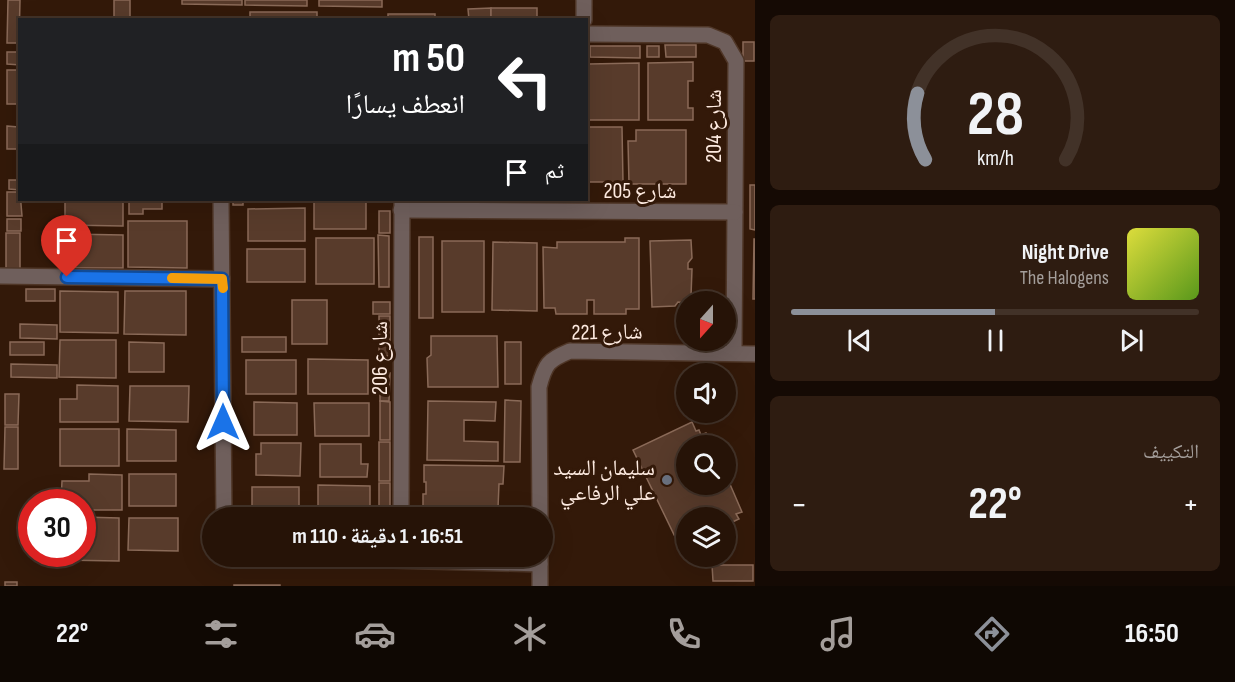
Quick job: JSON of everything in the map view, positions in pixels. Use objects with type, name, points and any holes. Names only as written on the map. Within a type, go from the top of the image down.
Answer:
[{"type":"street","points":[[584,0],[584,18]]},
{"type":"street","name":"شارع 204","points":[[588,34],[708,35],[725,42],[735,61],[734,353]]},
{"type":"street","points":[[221,201],[224,507]]},
{"type":"street","name":"شارع 205","points":[[402,205],[735,212]]},
{"type":"street","name":"شارع 206","points":[[401,507],[402,205]]},
{"type":"street","points":[[0,276],[222,279]]},
{"type":"street","name":"شارع 221","points":[[540,507],[539,387],[544,368],[553,358],[570,351],[755,354]]},
{"type":"street","points":[[540,567],[540,586]]},
{"type":"building","points":[[8,0],[20,0],[18,43],[7,43]]},
{"type":"building","points":[[114,0],[130,0],[130,18],[114,18]]},
{"type":"building","points":[[182,0],[242,0],[242,5],[182,4]]},
{"type":"building","points":[[245,0],[307,0],[307,6],[245,5]]},
{"type":"building","points":[[319,0],[382,0],[382,7],[319,6]]},
{"type":"building","points":[[491,8],[491,18],[469,18],[468,9]]},
{"type":"building","points":[[491,8],[537,8],[537,18],[491,18]]},
{"type":"building","points":[[250,12],[317,12],[317,18],[250,18]]},
{"type":"building","points":[[388,14],[435,14],[435,18],[388,18]]},
{"type":"building","points":[[743,42],[754,42],[754,61],[743,61]]},
{"type":"building","points":[[665,45],[696,45],[696,57],[666,57]]},
{"type":"building","points":[[590,46],[640,46],[640,58],[590,57]]},
{"type":"building","points":[[647,46],[659,46],[659,57],[647,57]]},
{"type":"building","points":[[7,52],[18,52],[18,65],[7,64]]},
{"type":"building","points":[[693,62],[693,81],[688,81],[688,108],[693,108],[693,120],[648,120],[648,63]]},
{"type":"building","points":[[639,63],[639,120],[589,120],[589,64]]},
{"type":"building","points":[[7,70],[18,70],[18,104],[7,104]]},
{"type":"building","points":[[7,126],[18,127],[18,149],[7,149]]},
{"type":"building","points":[[588,127],[622,127],[623,182],[588,182]]},
{"type":"building","points":[[636,130],[686,130],[686,184],[629,184],[628,141],[636,141]]},
{"type":"building","points":[[9,180],[18,180],[18,190],[9,189]]},
{"type":"building","points":[[750,185],[755,185],[755,230],[750,229]]},
{"type":"building","points":[[7,192],[18,192],[22,216],[7,216]]},
{"type":"building","points":[[65,201],[123,201],[123,226],[65,225]]},
{"type":"building","points":[[129,201],[162,201],[162,209],[143,209],[143,214],[129,214]]},
{"type":"building","points":[[233,201],[243,201],[243,205],[233,205]]},
{"type":"building","points":[[314,201],[366,201],[366,229],[314,229]]},
{"type":"building","points":[[305,208],[305,241],[248,241],[248,209]]},
{"type":"building","points":[[379,211],[390,211],[390,233],[379,233]]},
{"type":"building","points":[[7,219],[21,219],[21,231],[7,231]]},
{"type":"building","points":[[128,221],[187,221],[187,268],[128,267]]},
{"type":"building","points":[[6,233],[20,233],[20,269],[6,269]]},
{"type":"building","points":[[68,234],[123,235],[123,268],[67,268]]},
{"type":"building","points":[[378,235],[389,236],[389,287],[379,287]]},
{"type":"building","points":[[419,237],[433,237],[433,318],[419,318]]},
{"type":"building","points":[[316,238],[374,238],[374,284],[316,284]]},
{"type":"building","points":[[625,238],[639,238],[639,309],[626,309],[626,314],[594,314],[594,300],[587,300],[587,314],[556,314],[555,308],[544,308],[543,247],[557,248],[557,242],[625,242]]},
{"type":"building","points":[[754,239],[755,299],[753,299]]},
{"type":"building","points":[[691,240],[692,258],[688,263],[688,269],[692,269],[691,291],[676,291],[675,306],[652,307],[650,241]]},
{"type":"building","points":[[442,241],[484,241],[484,312],[442,312]]},
{"type":"building","points":[[493,242],[537,243],[537,311],[492,310]]},
{"type":"building","points":[[247,249],[305,249],[305,282],[247,282]]},
{"type":"building","points":[[26,289],[55,289],[55,301],[26,301]]},
{"type":"building","points":[[60,291],[118,292],[118,333],[60,332]]},
{"type":"building","points":[[125,291],[186,291],[186,335],[124,334]]},
{"type":"building","points":[[292,300],[327,300],[327,344],[292,344]]},
{"type":"building","points":[[373,302],[390,302],[390,314],[373,314]]},
{"type":"building","points":[[379,316],[390,316],[390,356],[379,356]]},
{"type":"building","points":[[20,324],[57,325],[57,339],[20,338]]},
{"type":"building","points":[[431,336],[497,336],[498,387],[428,387],[427,358],[431,355]]},
{"type":"building","points":[[242,337],[286,337],[286,352],[242,352]]},
{"type":"building","points":[[60,340],[116,340],[116,378],[59,377]]},
{"type":"building","points":[[10,342],[44,342],[44,355],[10,355]]},
{"type":"building","points":[[129,342],[164,343],[164,372],[129,372]]},
{"type":"building","points":[[505,342],[521,342],[521,384],[505,384]]},
{"type":"building","points":[[308,359],[368,360],[368,394],[308,394]]},
{"type":"building","points":[[246,360],[296,360],[296,394],[246,394]]},
{"type":"building","points":[[11,364],[57,365],[57,378],[11,377]]},
{"type":"building","points":[[380,373],[390,373],[389,401],[380,401]]},
{"type":"building","points":[[77,385],[118,386],[118,422],[60,422],[60,399],[77,399]]},
{"type":"building","points":[[130,386],[189,386],[188,422],[129,421]]},
{"type":"building","points":[[5,394],[19,394],[18,425],[5,425]]},
{"type":"building","points":[[505,400],[521,401],[520,462],[504,462]]},
{"type":"building","points":[[380,401],[390,402],[390,440],[380,440]]},
{"type":"building","points":[[428,401],[496,402],[495,421],[464,420],[464,441],[498,442],[498,461],[427,460]]},
{"type":"building","points":[[254,402],[297,403],[297,435],[254,435]]},
{"type":"building","points":[[314,403],[369,403],[369,436],[315,436]]},
{"type":"building","points":[[692,423],[701,435],[676,435],[676,495],[735,495],[742,512],[736,514],[736,507],[676,507],[676,539],[633,450]]},
{"type":"building","points":[[5,427],[18,427],[18,469],[4,469]]},
{"type":"building","points":[[60,429],[119,429],[119,466],[60,466]]},
{"type":"building","points":[[127,429],[176,430],[176,461],[127,461]]},
{"type":"building","points":[[379,442],[390,442],[390,481],[379,481]]},
{"type":"building","points":[[261,443],[301,443],[300,476],[256,475],[256,454],[261,454]]},
{"type":"building","points":[[320,444],[361,444],[361,464],[368,464],[367,477],[320,477]]},
{"type":"building","points":[[424,465],[504,466],[503,484],[499,484],[498,507],[423,507],[423,494],[426,494],[426,482],[424,482]]},
{"type":"building","points":[[89,474],[122,475],[122,510],[96,510],[96,489],[62,489],[62,481],[89,481]]},
{"type":"building","points":[[129,474],[176,474],[176,506],[129,506]]},
{"type":"building","points":[[379,483],[390,483],[390,507],[379,507]]},
{"type":"building","points":[[318,485],[370,486],[370,507],[318,507]]},
{"type":"building","points":[[252,487],[299,487],[299,507],[252,507]]},
{"type":"building","points":[[96,517],[119,518],[119,561],[96,561]]},
{"type":"building","points":[[129,518],[178,518],[178,551],[128,550]]},
{"type":"building","points":[[753,565],[753,581],[713,581],[712,567]]},
{"type":"building","points":[[5,582],[17,582],[17,586],[5,586]]},
{"type":"building","points":[[280,585],[280,586],[234,586]]},
{"type":"slow traffic","points":[[172,278],[222,279],[223,288]]},
{"type":"place","name":"سليمان السيد علي الرفاعي","points":[[667,480]]},
{"type":"route","points":[[67,277],[222,279],[223,422]]}]
